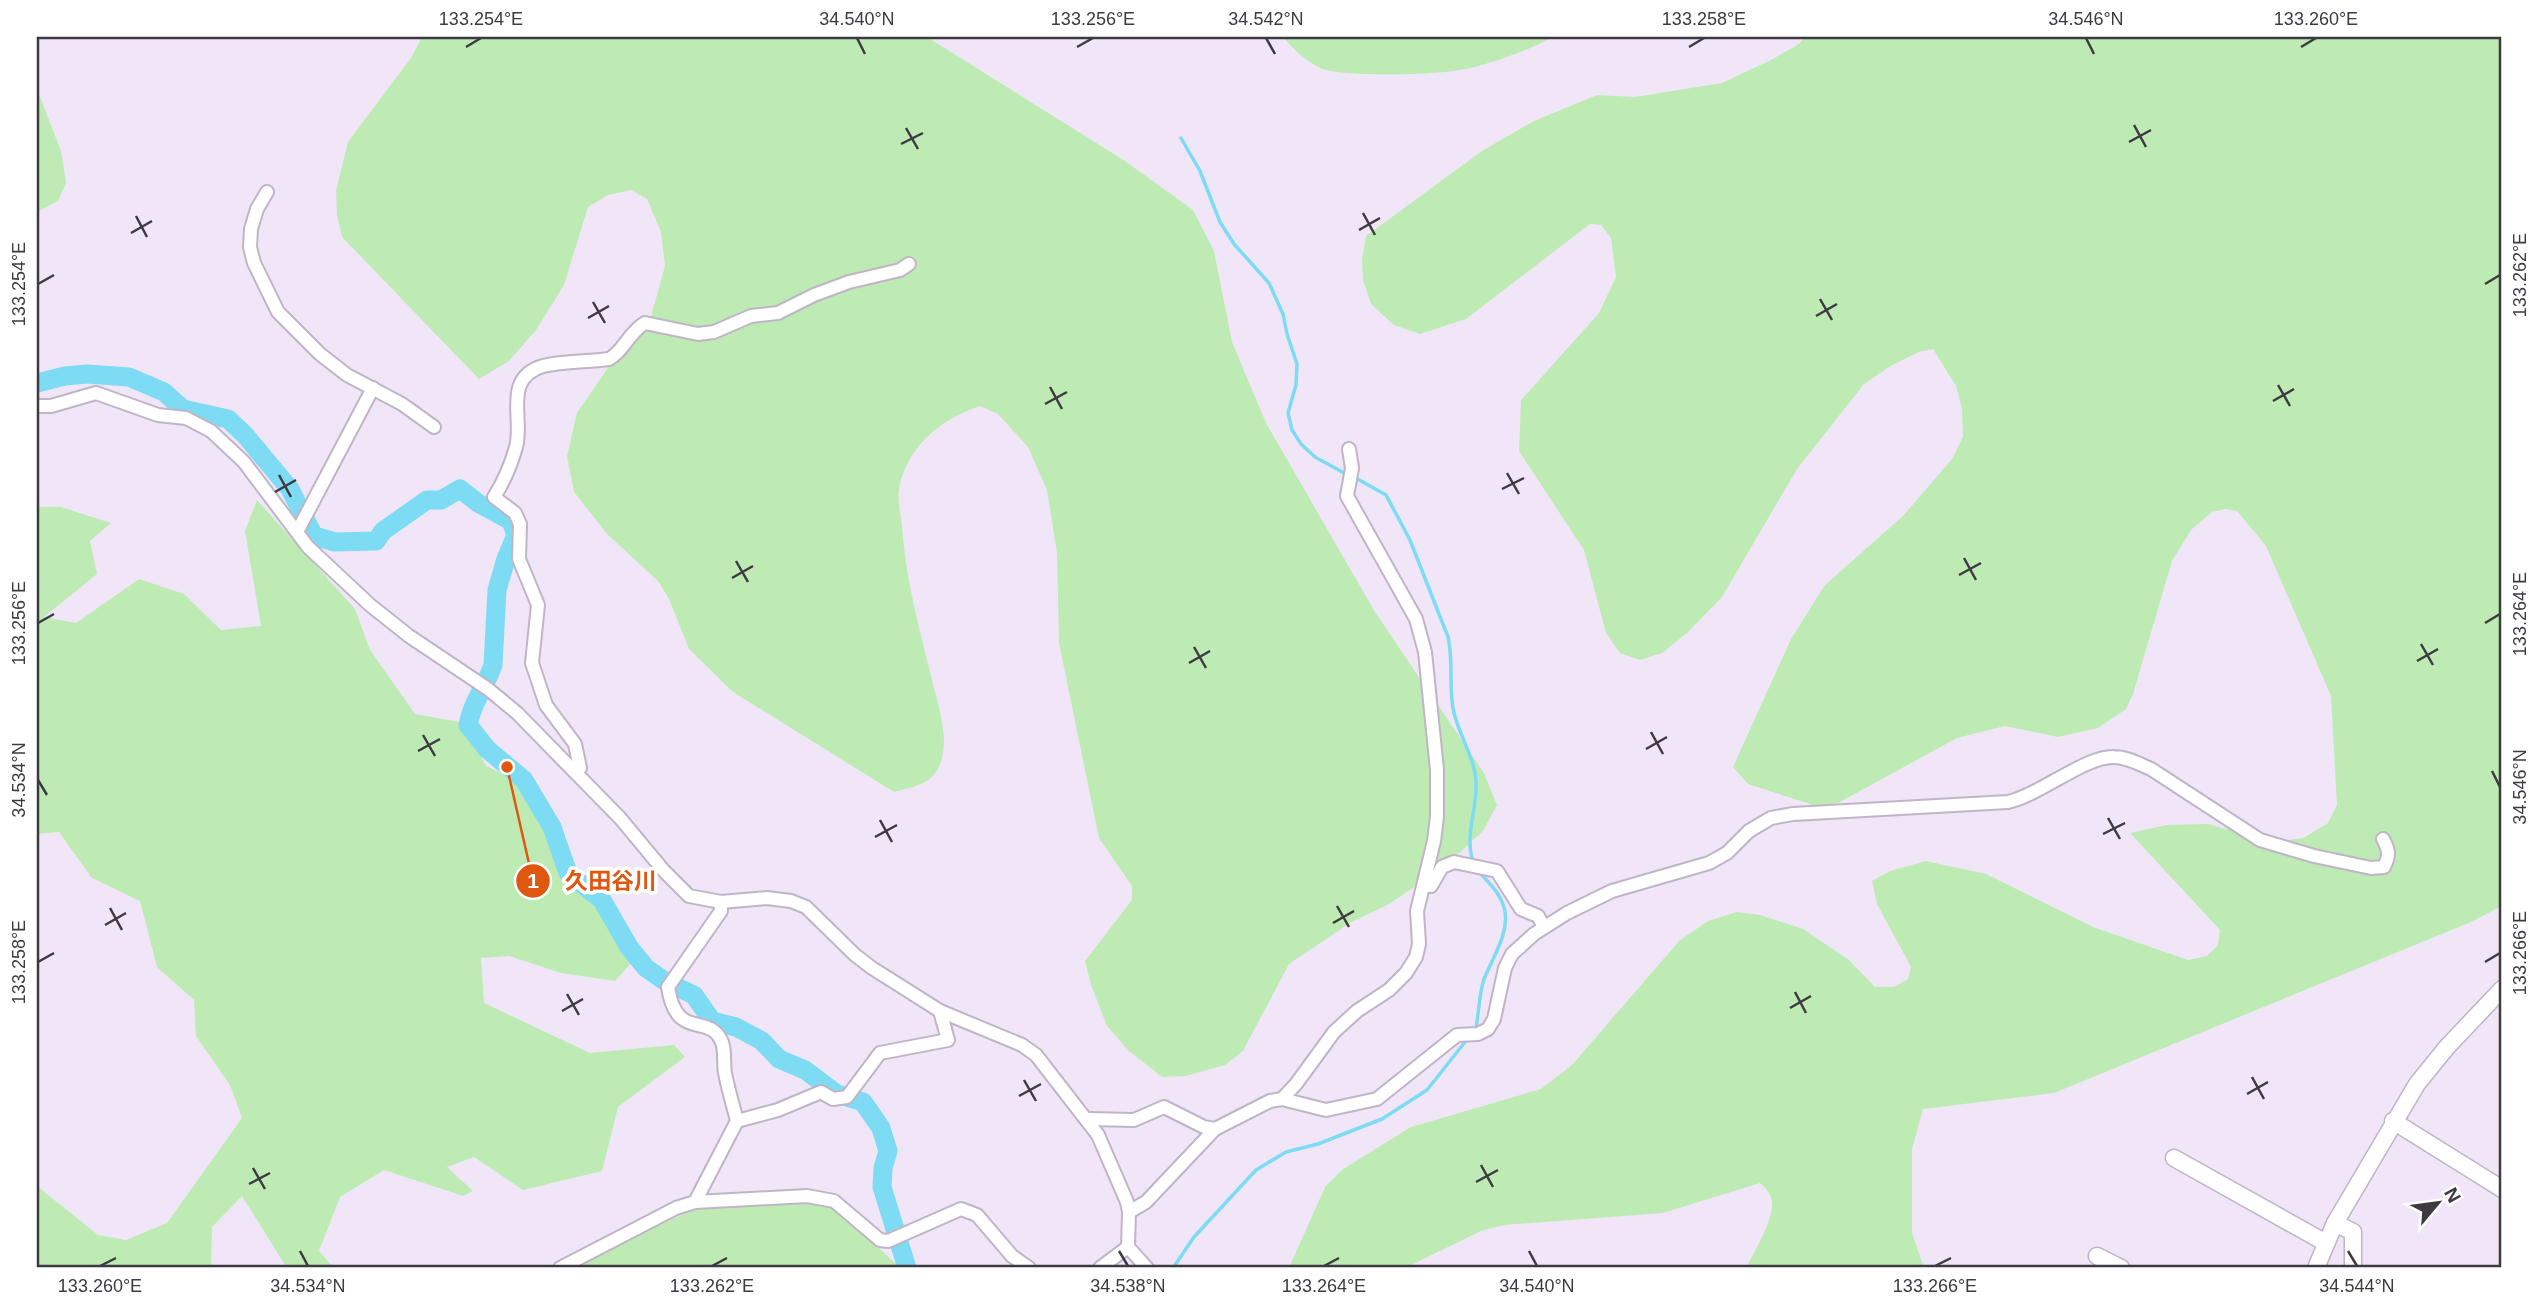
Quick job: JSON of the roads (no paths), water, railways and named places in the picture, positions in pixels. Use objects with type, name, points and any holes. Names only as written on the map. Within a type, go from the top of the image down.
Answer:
[{"type":"street","points":[[267,192],[257,209],[251,229],[250,247],[254,263],[278,312],[320,354],[348,375],[402,404],[433,427]]},
{"type":"street","points":[[576,773],[580,768],[575,744],[546,705],[532,663],[538,605],[519,559],[520,524],[515,513],[494,498],[516,446],[519,386],[526,376],[541,367],[609,359],[617,355],[636,328],[645,323],[698,334],[714,332],[751,316],[778,313],[849,282],[900,270],[909,264]]},
{"type":"street","points":[[300,528],[373,388]]},
{"type":"street","points":[[37,406],[51,406],[96,393],[158,415],[186,418],[211,431],[244,462],[300,528],[308,547],[370,605],[409,636],[488,689],[517,712],[645,845],[664,872],[690,896],[721,902],[767,898],[791,901],[806,907],[855,956],[940,1011],[1022,1045],[1036,1055],[1089,1119],[1098,1135],[1129,1212],[1128,1247],[1147,1268]]},
{"type":"street","points":[[1282,1099],[1334,1032],[1357,1011],[1389,989],[1406,973],[1416,957],[1419,944],[1417,911],[1437,817],[1437,770],[1425,652],[1416,619],[1347,496],[1352,468],[1349,449]]},
{"type":"street","points":[[1129,1212],[1146,1202],[1215,1129],[1270,1101],[1282,1099],[1326,1110],[1377,1099],[1457,1035],[1478,1034],[1488,1028],[1494,1018],[1505,968],[1512,954],[1544,927],[1612,891],[1709,863],[1727,853],[1749,831],[1771,818],[1793,814],[2008,802],[2027,797],[2096,759],[2114,757],[2151,769],[2231,822],[2270,844],[2371,868],[2384,867],[2388,860],[2389,851],[2383,839]]},
{"type":"street","points":[[1424,886],[1431,886],[1442,867],[1454,862],[1497,871],[1521,909],[1538,916],[1544,927]]},
{"type":"street","points":[[695,1202],[737,1121],[724,1071],[722,1042],[714,1031],[678,1017],[670,1004],[668,987],[721,911],[721,902]]},
{"type":"street","points":[[2316,1268],[2335,1223],[2417,1084],[2447,1047],[2502,989]]},
{"type":"street","points":[[737,1121],[778,1110],[821,1092],[833,1099],[847,1097],[880,1053],[948,1040],[940,1011]]},
{"type":"street","points":[[1089,1119],[1134,1120],[1164,1107],[1204,1127],[1215,1129]]},
{"type":"street","points":[[2393,1121],[2502,1189]]},
{"type":"street","points":[[2174,1158],[2326,1242]]},
{"type":"street","points":[[559,1268],[676,1208],[695,1202],[807,1196],[834,1201],[880,1240],[888,1241],[961,1209],[977,1215],[1012,1256],[1029,1268]]},
{"type":"street","points":[[2335,1223],[2353,1232],[2353,1268]]},
{"type":"street","points":[[1100,1268],[1128,1247]]},
{"type":"street","points":[[2098,1256],[2121,1268]]},
{"type":"waterway","points":[[1181,138],[1200,171],[1220,222],[1234,244],[1269,283],[1283,314],[1297,364],[1296,385],[1288,413],[1292,430],[1301,444],[1315,457],[1346,474]]},
{"type":"waterway","points":[[37,383],[87,374],[129,377],[164,392],[183,409],[228,419],[245,435],[290,489],[314,536],[335,542],[376,541],[383,531],[427,500],[441,500],[460,489],[478,503],[511,521],[516,535],[497,590],[493,665],[468,725],[487,749],[524,780],[552,827],[568,873],[602,900],[629,947],[646,968],[666,982],[694,995],[712,1021],[736,1027],[762,1041],[779,1059],[805,1070],[837,1094],[863,1102],[881,1128],[888,1151],[883,1168],[882,1187],[907,1268]]},
{"type":"waterway","points":[[1354,477],[1386,495],[1410,540],[1448,637],[1454,713],[1473,764],[1476,781],[1470,841],[1473,862]]},
{"type":"waterway","points":[[1473,1031],[1476,1028],[1482,985],[1503,935],[1506,916],[1500,897],[1479,871]]},
{"type":"waterway","points":[[1173,1268],[1194,1237],[1256,1170],[1286,1152],[1318,1144],[1382,1119],[1427,1090],[1469,1037]]},
{"type":"place","name":"久田谷川","points":[[507,767]]}]
